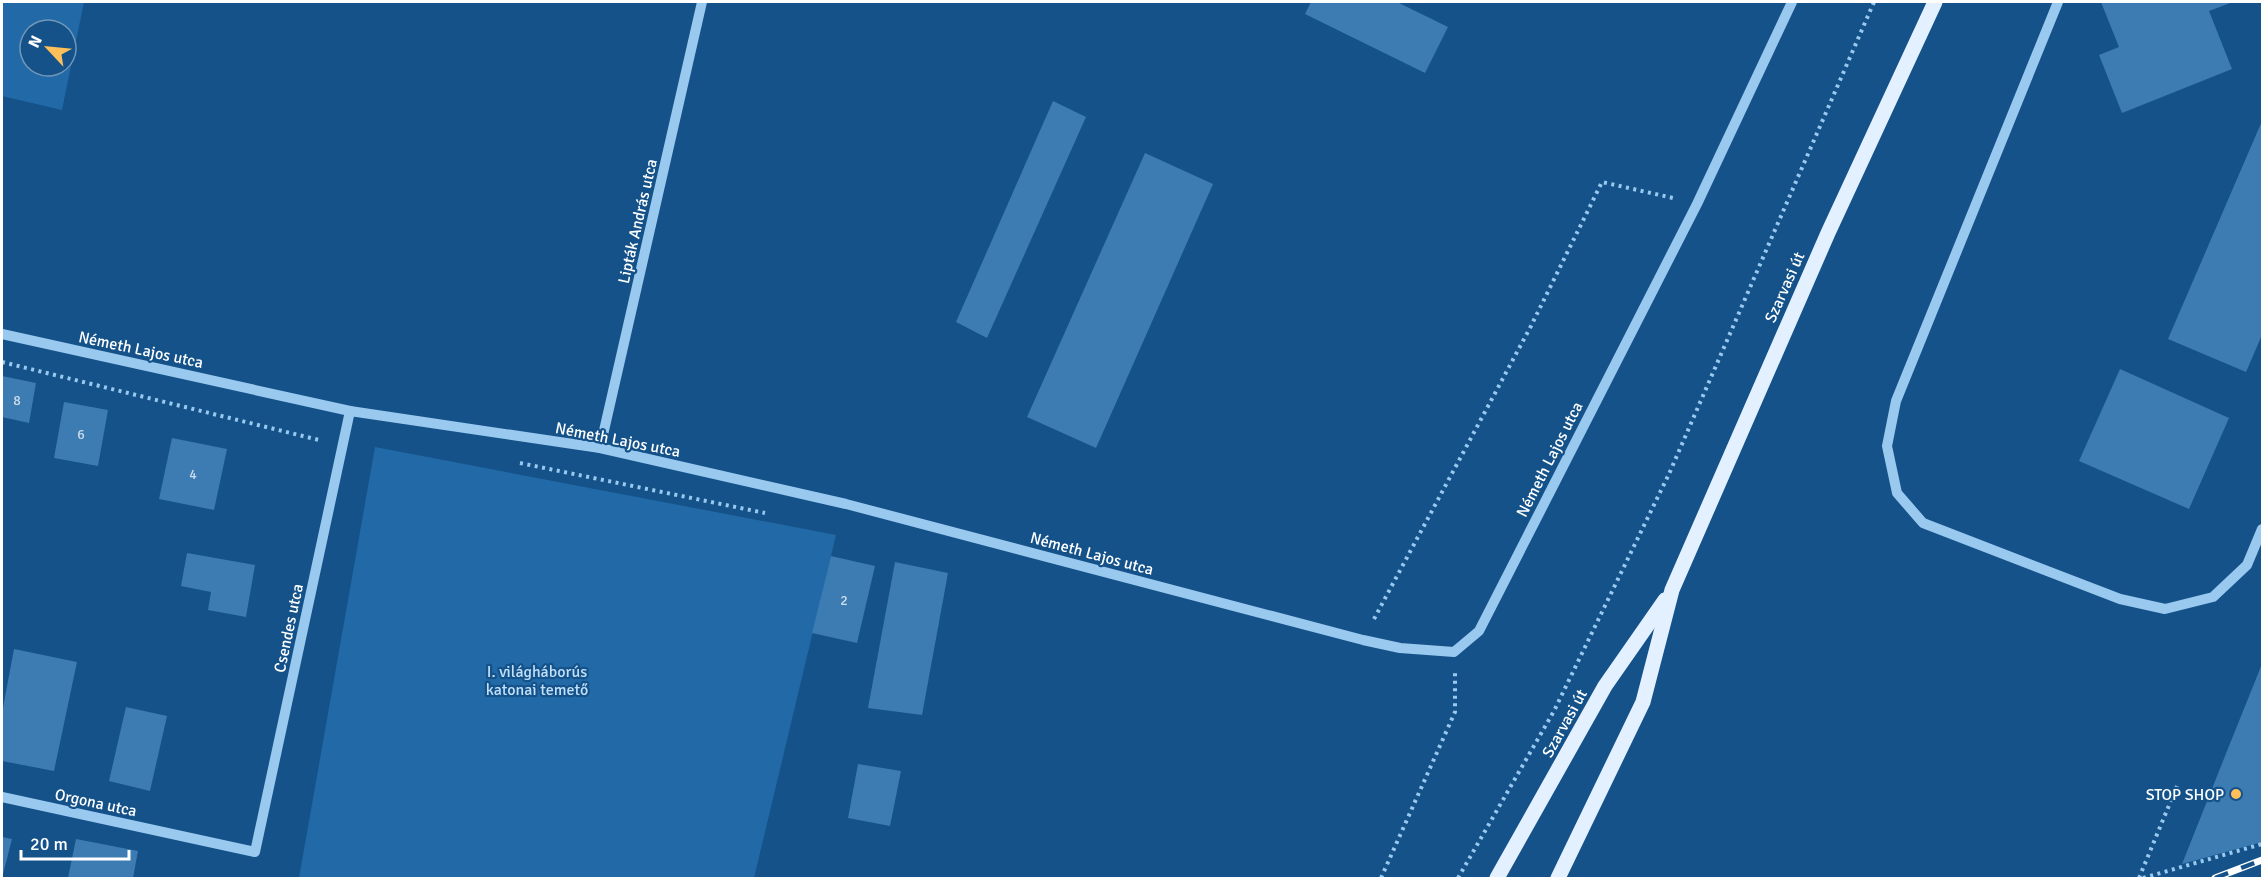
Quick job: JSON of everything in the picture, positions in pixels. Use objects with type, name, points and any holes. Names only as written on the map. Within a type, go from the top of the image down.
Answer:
[{"type":"main road","name":"Szarvasi út","points":[[1558,879],[1643,702],[1672,590],[1828,233],[1935,2]]},
{"type":"main road","name":"Szarvasi út","points":[[1497,879],[1605,686],[1672,590]]},
{"type":"street","name":"Lipták András utca","points":[[600,448],[702,2]]},
{"type":"street","name":"Németh Lajos utca","points":[[2,334],[350,411],[600,448],[846,504],[1363,640],[1400,648],[1455,652],[1479,631],[1697,204],[1792,2]]},
{"type":"street","points":[[2058,2],[1896,401],[1887,446],[1897,493],[1923,523],[2120,599],[2165,609],[2213,597],[2247,565],[2262,529]]},
{"type":"street","name":"Csendes utca","points":[[255,852],[350,411]]},
{"type":"street","name":"Orgona utca","points":[[2,796],[255,852]]},
{"type":"path","points":[[1458,879],[1554,711],[1664,485],[1874,2]]},
{"type":"path","points":[[1363,640],[1530,326],[1602,182],[1697,204]]},
{"type":"path","points":[[2,362],[343,446]]},
{"type":"path","points":[[511,461],[770,514]]},
{"type":"path","points":[[1381,879],[1455,712],[1455,652]]},
{"type":"path","points":[[2141,879],[2176,786]]},
{"type":"path","points":[[2141,879],[2262,844]]},
{"type":"green space","points":[[2,2],[84,2],[78,31],[78,18],[18,18],[18,78],[69,78],[62,110],[2,96]]},
{"type":"green space","name":"I. világháborús katonai temető","points":[[375,447],[836,535],[754,878],[299,878]]},
{"type":"building","points":[[1311,2],[1397,2],[1448,27],[1425,73],[1305,14]]},
{"type":"building","points":[[2101,2],[2233,2],[2209,11],[2232,69],[2122,113],[2099,55],[2119,47]]},
{"type":"building","points":[[1053,101],[1086,117],[987,338],[956,322]]},
{"type":"building","points":[[2262,121],[2262,335],[2246,372],[2168,339]]},
{"type":"building","points":[[1145,153],[1213,184],[1096,448],[1027,417]]},
{"type":"building","points":[[2120,369],[2229,418],[2189,509],[2079,461]]},
{"type":"building","points":[[2,376],[36,383],[29,423],[2,417]]},
{"type":"building","points":[[64,402],[108,410],[98,466],[54,458]]},
{"type":"building","points":[[172,438],[227,449],[214,510],[159,499]]},
{"type":"building","points":[[187,553],[255,565],[246,617],[208,610],[211,592],[181,586]]},
{"type":"building","points":[[831,556],[875,566],[857,643],[812,633]]},
{"type":"building","points":[[895,562],[948,573],[922,715],[868,708]]},
{"type":"building","points":[[14,649],[77,662],[54,771],[2,761],[2,713]]},
{"type":"building","name":"STOP SHOP","points":[[2262,664],[2262,842],[2182,864],[2229,746]]},
{"type":"building","points":[[126,707],[167,716],[150,791],[109,781]]},
{"type":"building","points":[[858,764],[901,771],[890,826],[848,818]]},
{"type":"building","points":[[2,837],[12,839],[2,878]]},
{"type":"building","points":[[76,839],[138,851],[133,878],[68,878]]},
{"type":"railway","points":[[2215,878],[2262,860]]},
{"type":"place","name":"STOP SHOP","points":[[2236,794]]}]
